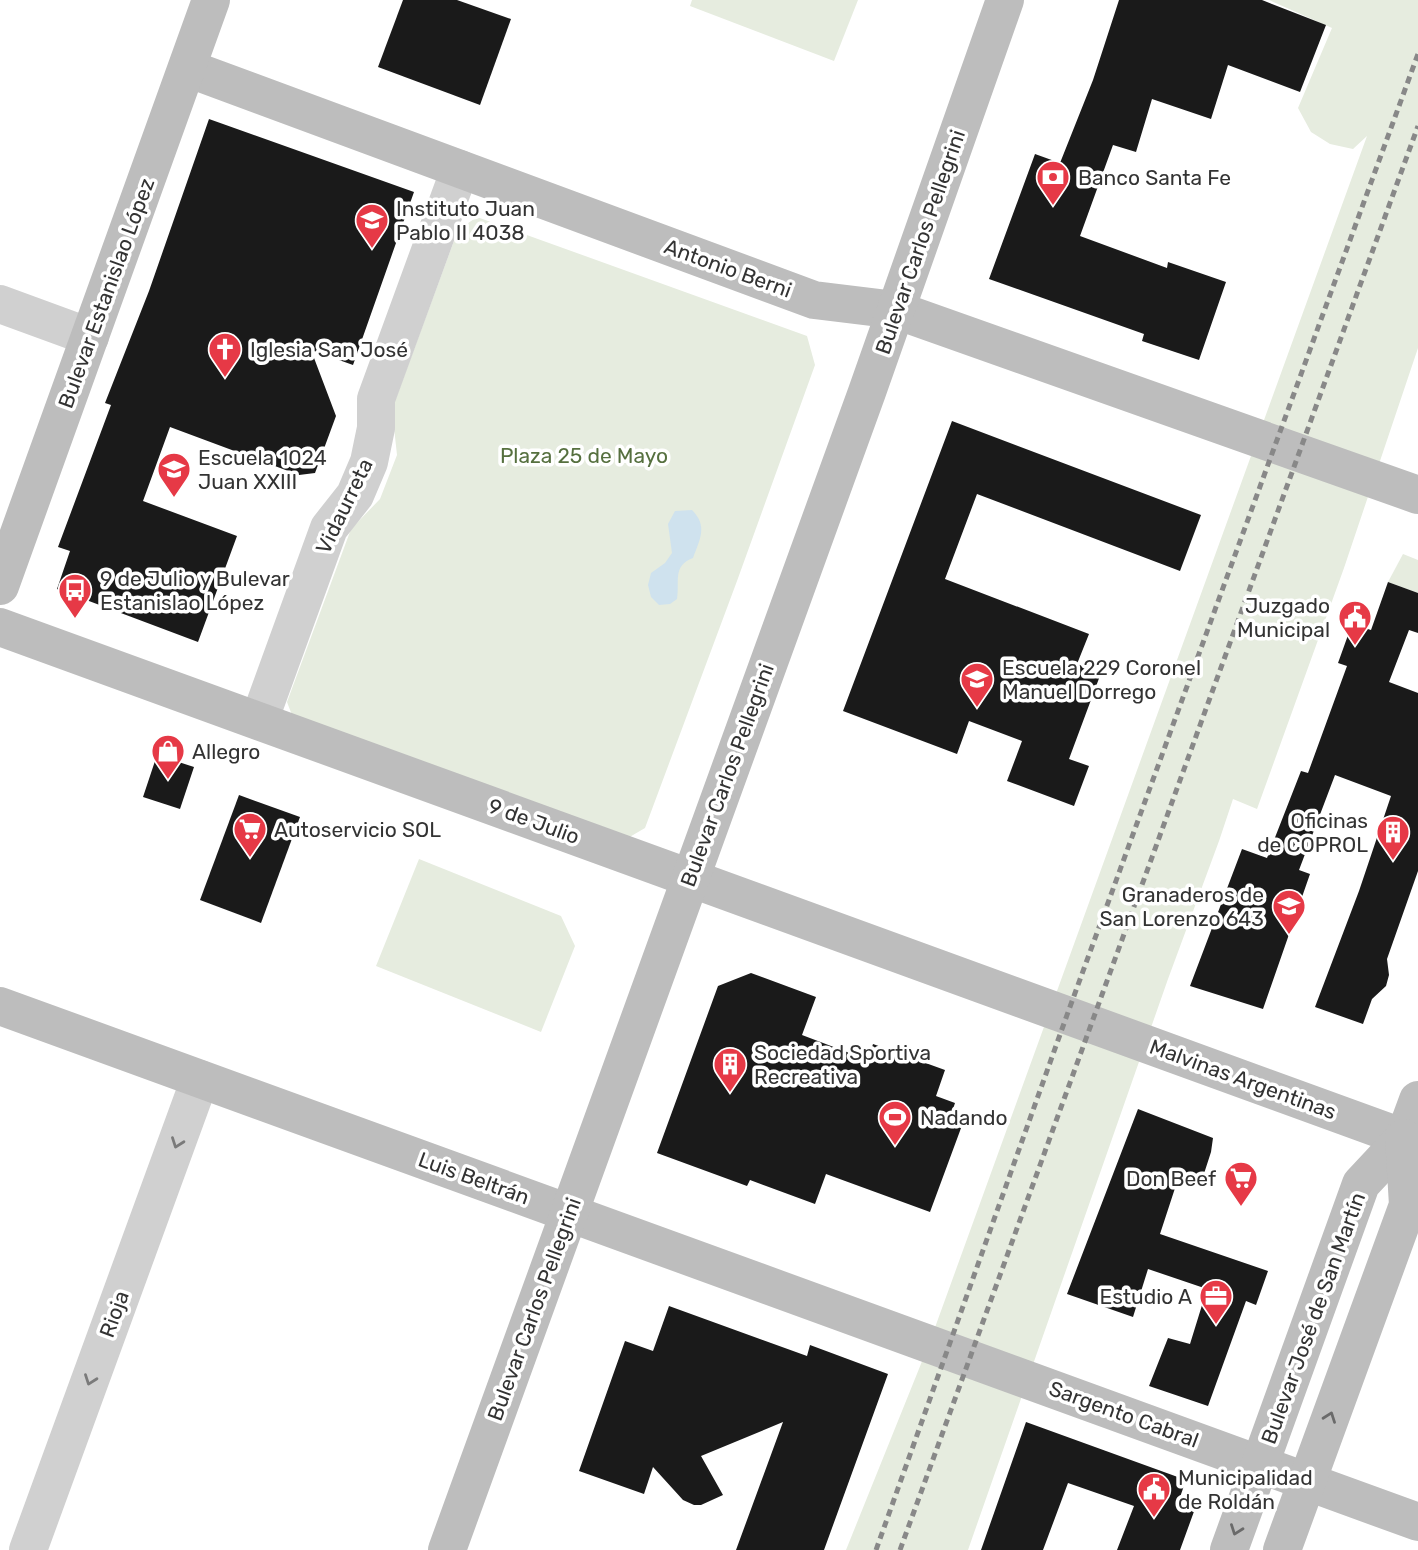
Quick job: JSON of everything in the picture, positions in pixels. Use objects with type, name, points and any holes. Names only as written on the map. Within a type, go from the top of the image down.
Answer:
[{"type":"street","name":"Bulevar Estanislao López","points":[[0,586],[211,0]]},
{"type":"street","name":"Bulevar Carlos Pellegrini","points":[[447,1550],[896,310],[1005,0]]},
{"type":"street","name":"Antonio Berni","points":[[187,68],[814,300],[896,310],[1418,495]]},
{"type":"street","name":"Vidaurreta","points":[[259,721],[329,528],[355,495],[369,462],[376,428],[376,399],[460,169]]},
{"type":"street","points":[[0,304],[90,337]]},
{"type":"street","name":"9 de Julio","points":[[0,627],[1067,1015]]},
{"type":"street","name":"Luis Beltrán","points":[[0,1006],[947,1350]]},
{"type":"street","name":"Malvinas Argentinas","points":[[1067,1015],[1411,1140]]},
{"type":"street","name":"Rioja","points":[[28,1550],[200,1079]]},
{"type":"street","name":"Bulevar José de San Martín","points":[[1282,1550],[1408,1205],[1411,1140],[1418,1100]]},
{"type":"street","name":"Bulevar José de San Martín","points":[[1229,1550],[1361,1184],[1411,1140]]},
{"type":"street","name":"Sargento Cabral","points":[[947,1350],[1418,1522]]},
{"type":"green space","points":[[692,0],[858,0],[834,61],[690,6]]},
{"type":"green space","points":[[1269,0],[1418,0],[1418,348],[1344,568],[1257,809],[1233,799],[968,1550],[846,1550],[929,1344],[1367,136],[1353,149],[1330,144],[1311,132],[1298,108],[1332,28]]},
{"type":"green space","name":"Plaza 25 de Mayo","points":[[477,217],[807,336],[815,365],[645,828],[621,842],[295,723],[287,702],[351,529],[380,499],[397,455],[392,409],[458,230]]},
{"type":"green space","points":[[1403,554],[1418,560],[1418,593],[1388,582]]},
{"type":"green space","points":[[419,859],[561,916],[575,946],[541,1032],[376,966]]},
{"type":"water","points":[[692,510],[701,527],[698,545],[693,558],[682,565],[678,575],[677,599],[670,604],[659,605],[651,597],[648,585],[651,573],[665,563],[672,553],[668,524],[675,511]]},
{"type":"building","points":[[403,0],[457,0],[511,19],[480,105],[378,67]]},
{"type":"building","points":[[1119,0],[1262,0],[1326,25],[1300,92],[1228,65],[1211,119],[1152,99],[1136,152],[1113,145],[1080,236],[1167,268],[1168,262],[1226,282],[1199,360],[1142,341],[1144,334],[989,279],[1035,154],[1060,163],[1093,80]]},
{"type":"building","points":[[209,119],[414,192],[353,365],[311,350],[336,416],[315,473],[299,475],[170,427],[143,501],[237,536],[198,642],[57,589],[70,551],[58,547],[111,405],[105,403],[149,291]]},
{"type":"building","points":[[952,421],[1201,515],[1180,571],[977,494],[945,579],[1089,634],[1077,664],[1101,673],[1069,759],[1089,766],[1074,806],[1007,781],[1022,741],[969,721],[957,754],[843,711]]},
{"type":"building","points":[[1388,582],[1418,593],[1418,633],[1409,630],[1389,682],[1418,693],[1418,871],[1387,959],[1389,975],[1386,986],[1372,999],[1363,1024],[1315,1007],[1391,796],[1335,775],[1299,870],[1310,874],[1263,1009],[1190,986],[1242,849],[1267,858],[1301,771],[1308,773],[1347,666],[1338,663],[1352,624],[1371,630]]},
{"type":"building","points":[[157,755],[194,767],[180,809],[143,797]]},
{"type":"building","name":"Autoservicio SOL","points":[[239,795],[300,817],[261,923],[200,900]]},
{"type":"building","points":[[751,973],[816,997],[802,1035],[868,1060],[873,1044],[945,1070],[936,1096],[955,1103],[951,1115],[964,1120],[930,1212],[826,1174],[815,1204],[750,1180],[747,1186],[657,1153],[718,986]]},
{"type":"building","points":[[1138,1109],[1213,1138],[1200,1186],[1178,1179],[1160,1234],[1268,1271],[1256,1305],[1246,1301],[1208,1406],[1149,1386],[1168,1338],[1190,1344],[1207,1289],[1148,1269],[1133,1317],[1067,1294]]},
{"type":"building","points":[[669,1306],[807,1356],[810,1345],[888,1374],[824,1550],[736,1550],[783,1422],[701,1456],[723,1495],[701,1505],[683,1500],[653,1467],[644,1494],[579,1471],[625,1341],[653,1351]]},
{"type":"building","points":[[1026,1422],[1186,1480],[1179,1500],[1196,1506],[1180,1550],[1117,1550],[1134,1506],[1068,1483],[1043,1550],[981,1550]]},
{"type":"railway","points":[[876,1550],[1067,1015],[1418,54]]},
{"type":"railway","points":[[900,1550],[1418,126]]},
{"type":"place","name":"Banco Santa Fe","points":[[1053,207]]},
{"type":"place","name":"Instituto Juan Pablo II 4038","points":[[372,250]]},
{"type":"place","name":"Iglesia San José","points":[[225,379]]},
{"type":"place","name":"Escuela 1024 Juan XXIII","points":[[174,499]]},
{"type":"place","name":"9 de Julio y Bulevar Estanislao López","points":[[75,620]]},
{"type":"place","name":"Juzgado Municipal","points":[[1355,647]]},
{"type":"place","name":"Escuela 229 Coronel Manuel Dorrego","points":[[977,709]]},
{"type":"place","name":"Allegro","points":[[168,781]]},
{"type":"place","name":"Autoservicio SOL","points":[[250,859]]},
{"type":"place","name":"Oficinas de COPROL","points":[[1393,862]]},
{"type":"place","name":"Granaderos de San Lorenzo 643","points":[[1289,936]]},
{"type":"place","name":"Sociedad Sportiva Recreativa","points":[[730,1094]]},
{"type":"place","name":"Nadando","points":[[895,1147]]},
{"type":"place","name":"Don Beef","points":[[1241,1208]]},
{"type":"place","name":"Estudio A","points":[[1216,1326]]},
{"type":"place","name":"Municipalidad de Roldán","points":[[1154,1519]]}]
